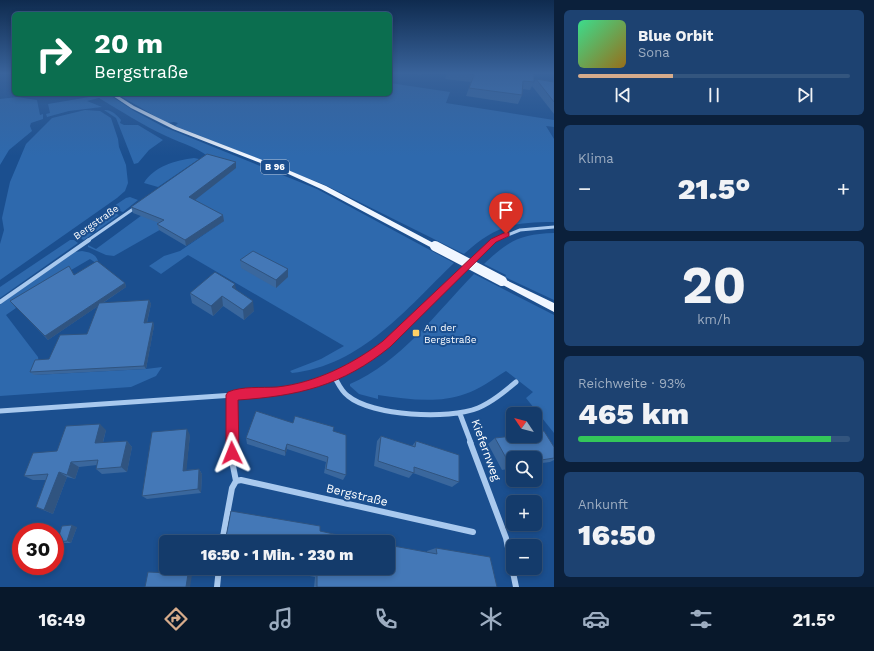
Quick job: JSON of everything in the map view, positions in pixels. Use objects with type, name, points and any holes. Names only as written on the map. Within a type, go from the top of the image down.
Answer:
[{"type":"main road","name":"B 96","points":[[122,100],[167,126],[321,187],[554,308]]},
{"type":"street","name":"Bergstraße","points":[[0,302],[140,204]]},
{"type":"street","points":[[0,411],[232,395],[285,390],[318,383],[368,358],[386,344],[493,241],[520,230],[554,227]]},
{"type":"street","points":[[334,376],[343,392],[349,398],[368,406],[418,415],[438,416],[460,414],[479,408],[490,402],[516,382]]},
{"type":"street","points":[[223,535],[232,488],[236,481],[232,466],[232,395]]},
{"type":"street","name":"Kiefernweg","points":[[460,414],[506,538],[516,587]]},
{"type":"street","name":"Bergstraße","points":[[236,481],[241,480],[473,532]]},
{"type":"street","points":[[217,587],[218,575]]},
{"type":"shaded area","points":[[0,100],[37,100],[40,115],[43,114],[43,119],[31,123],[30,126],[32,131],[9,150],[0,165]]},
{"type":"shaded area","points":[[69,100],[89,100],[87,101],[102,107],[69,111],[47,117],[46,114],[50,113],[48,104]]},
{"type":"shaded area","points":[[103,100],[118,100],[164,127],[317,189],[454,263],[400,316],[361,347],[340,359],[317,368],[292,373],[290,371],[321,359],[344,346],[188,255],[161,274],[149,266],[164,256],[180,251],[224,221],[179,219],[114,256],[106,255],[88,247],[88,245],[96,249],[214,162],[204,153],[172,139]]},
{"type":"shaded area","points":[[128,100],[447,100],[446,103],[554,120],[554,127],[546,126],[554,139],[554,222],[527,223],[505,228],[485,237],[464,254],[325,185],[175,126],[178,123],[167,123]]},
{"type":"shaded area","points":[[85,110],[100,111],[111,118],[126,165],[128,183],[125,191],[0,280],[0,244],[4,230],[2,218],[10,182],[26,144],[52,118]]},
{"type":"shaded area","points":[[104,110],[109,110],[116,114],[121,120],[120,123],[124,125],[138,125],[163,140],[149,150],[138,163],[134,164],[116,118]]},
{"type":"shaded area","points":[[194,158],[199,159],[158,187],[144,183],[148,177],[166,165],[180,160]]},
{"type":"shaded area","points":[[130,197],[138,200],[123,212],[111,208],[126,198]]},
{"type":"shaded area","points":[[110,211],[119,215],[84,240],[74,236]]},
{"type":"shaded area","points":[[554,233],[554,300],[505,277],[506,275],[484,264],[500,250],[515,240],[532,235]]},
{"type":"shaded area","points":[[70,240],[74,240],[78,243],[0,298],[0,287]]},
{"type":"shaded area","points":[[82,251],[92,254],[98,261],[96,263],[90,259],[13,304],[16,308],[6,315],[38,357],[39,364],[34,375],[162,367],[156,376],[131,387],[0,396],[0,304],[75,252]]},
{"type":"shaded area","points":[[474,274],[554,315],[554,433],[542,418],[542,407],[533,407],[526,398],[533,392],[506,371],[471,392],[444,399],[422,400],[378,395],[378,399],[359,394],[350,386],[350,384],[368,375],[385,363],[401,350],[432,320]]},
{"type":"building","points":[[207,154],[236,162],[189,197],[223,215],[185,240],[157,224],[164,220],[131,207]]},
{"type":"building","points":[[253,251],[288,269],[276,280],[240,260]]},
{"type":"building","points":[[97,261],[125,283],[45,336],[10,301],[69,266],[74,275]]},
{"type":"building","points":[[215,272],[235,284],[232,287],[253,301],[243,310],[222,296],[211,306],[190,293]]},
{"type":"building","points":[[149,300],[144,323],[153,322],[144,366],[30,372],[35,360],[49,359],[60,335],[87,334],[99,303]]},
{"type":"building","points":[[256,411],[293,423],[295,416],[334,427],[333,431],[346,435],[346,475],[326,469],[328,457],[287,444],[285,451],[246,438]]},
{"type":"building","points":[[100,424],[95,443],[127,441],[121,467],[96,469],[98,460],[71,462],[67,475],[59,472],[44,510],[36,507],[48,474],[24,476],[33,453],[57,451],[66,426]]},
{"type":"building","points":[[187,429],[183,471],[199,469],[198,489],[142,496],[152,432]]},
{"type":"building","points":[[542,431],[544,431],[554,447],[554,458],[542,460],[542,451],[506,451],[506,458],[495,438],[506,437],[506,443],[542,443]]},
{"type":"building","points":[[381,436],[415,447],[416,441],[459,455],[459,482],[414,467],[414,473],[378,461]]},
{"type":"building","points":[[231,511],[320,526],[320,531],[338,535],[226,535]]},
{"type":"building","points":[[72,525],[67,541],[64,541],[64,526]]},
{"type":"building","points":[[395,546],[437,554],[436,548],[490,557],[497,587],[317,587],[317,575],[395,575]]},
{"type":"building","points":[[148,572],[159,573],[159,575],[188,575],[186,587],[145,587]]},
{"type":"place","name":"An der Bergstraße","points":[[416,333]]},
{"type":"route","points":[[232,453],[232,395],[278,392],[300,388],[318,383],[351,368],[368,358],[386,344],[462,269],[493,241],[506,234]]}]
